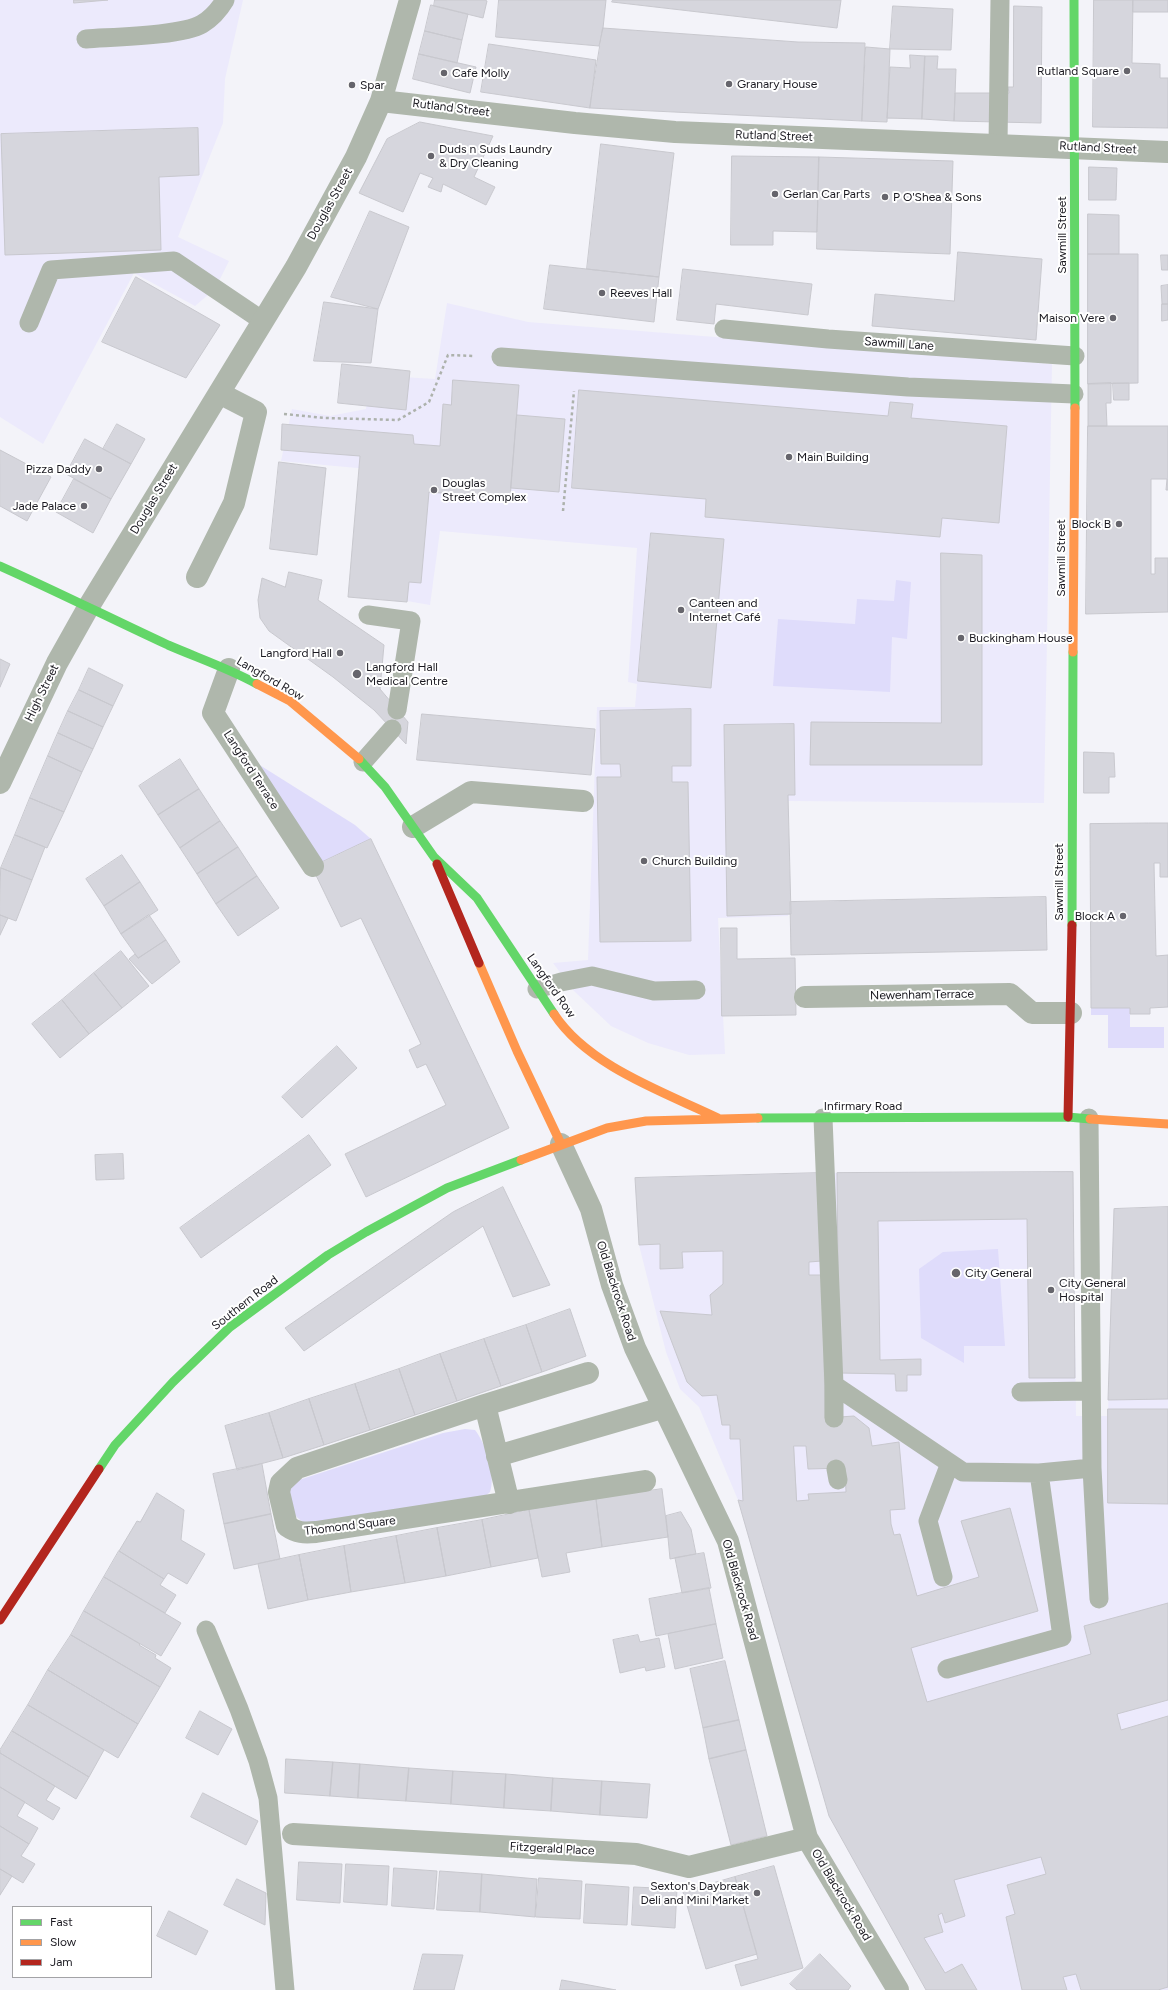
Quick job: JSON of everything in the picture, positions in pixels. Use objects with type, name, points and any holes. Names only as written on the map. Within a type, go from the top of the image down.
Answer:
[{"type":"street","name":"Douglas Street","points":[[89,606],[296,267],[356,157],[381,101],[410,0]]},
{"type":"street","name":"Sawmill Street","points":[[1068,1117],[1071,1013],[1074,0]]},
{"type":"street","name":"Rutland Street","points":[[381,101],[575,123],[675,132],[1168,152]]},
{"type":"street","points":[[197,577],[234,503],[256,412],[219,393]]},
{"type":"street","name":"Langford Row","points":[[0,566],[89,606],[169,645],[229,669],[290,701],[363,762],[385,787],[434,857],[477,898],[559,1022],[582,1044],[606,1062],[640,1081],[719,1118]]},
{"type":"street","name":"High Street","points":[[0,783],[57,663],[89,606]]},
{"type":"street","name":"Langford Terrace","points":[[229,669],[213,713],[313,866]]},
{"type":"street","points":[[413,827],[470,792],[583,801]]},
{"type":"street","name":"Langford Row","points":[[434,857],[517,1051],[560,1144]]},
{"type":"street","name":"Newenham Terrace","points":[[805,997],[1010,994],[1032,1013],[1071,1013]]},
{"type":"street","name":"Infirmary Road","points":[[560,1144],[607,1128],[633,1122],[719,1118],[1068,1117],[1168,1124]]},
{"type":"street","name":"Old Blackrock Road","points":[[560,1144],[591,1209],[612,1285],[635,1348],[662,1408],[728,1541],[807,1838],[898,1990]]},
{"type":"street","name":"Southern Road","points":[[0,1620],[115,1445],[173,1382],[230,1327],[328,1255],[366,1232],[448,1188],[560,1144]]},
{"type":"street","name":"Thomond Square","points":[[588,1373],[485,1405],[297,1468],[284,1479],[280,1487],[287,1526],[295,1531],[316,1532],[645,1481]]},
{"type":"street","points":[[485,1405],[509,1503]]},
{"type":"street","points":[[497,1456],[662,1408]]},
{"type":"street","name":"Fitzgerald Place","points":[[292,1834],[636,1854],[689,1867],[807,1838]]},
{"type":"lane","points":[[86,39],[182,31],[201,25],[217,13],[225,0]]},
{"type":"lane","points":[[998,144],[1000,0]]},
{"type":"lane","points":[[29,323],[51,270],[174,261],[263,321]]},
{"type":"lane","name":"Sawmill Lane","points":[[724,329],[828,339],[1074,356]]},
{"type":"lane","points":[[501,357],[908,387],[1074,394]]},
{"type":"lane","points":[[368,615],[411,621],[397,710]]},
{"type":"lane","points":[[363,762],[392,729]]},
{"type":"lane","points":[[537,989],[561,982],[592,976],[654,991],[696,990]]},
{"type":"lane","points":[[823,1118],[834,1385],[834,1418]]},
{"type":"lane","points":[[1089,1118],[1092,1468],[1099,1599]]},
{"type":"lane","points":[[834,1385],[962,1472],[1039,1474],[1092,1468]]},
{"type":"lane","points":[[1021,1392],[1091,1392]]},
{"type":"lane","points":[[942,1577],[928,1521],[950,1463]]},
{"type":"lane","points":[[947,1669],[1062,1638],[1039,1474]]},
{"type":"lane","points":[[206,1630],[239,1709],[258,1761],[268,1798],[285,1990]]},
{"type":"path","points":[[291,415],[325,418],[398,420],[429,402],[448,355],[501,357]]},
{"type":"path","points":[[563,511],[576,362]]},
{"type":"shaded area","points":[[0,0],[243,0],[225,79],[223,123],[178,237],[229,261],[215,289],[195,306],[134,273],[43,444],[0,417]]},
{"type":"shaded area","points":[[447,303],[528,322],[1052,364],[1044,803],[788,801],[788,916],[718,918],[725,1054],[689,1055],[648,1043],[611,1026],[574,991],[553,963],[588,960],[597,707],[635,707],[637,684],[628,682],[637,548],[440,531],[430,605],[355,592],[368,469],[281,461],[292,409],[330,416],[366,409],[369,375],[435,379]]},
{"type":"shaded area","points":[[896,580],[911,582],[907,639],[892,637],[890,692],[773,686],[778,619],[855,624],[857,599],[894,601]]},
{"type":"shaded area","points":[[239,752],[355,825],[371,839],[313,866]]},
{"type":"shaded area","points":[[1091,1008],[1130,1008],[1130,1027],[1164,1027],[1164,1048],[1108,1048],[1108,1015],[1091,1015]]},
{"type":"shaded area","points":[[1073,1172],[1076,1416],[1108,1416],[1114,1209],[1168,1207],[1168,1990],[926,1990],[829,1816],[738,1500],[699,1407],[680,1389],[666,1352],[639,1245],[635,1178],[820,1173]]},
{"type":"shaded area","points":[[998,1249],[1005,1346],[964,1346],[964,1363],[921,1338],[919,1269],[943,1252]]},
{"type":"shaded area","points":[[465,1429],[475,1430],[483,1443],[489,1460],[492,1485],[490,1492],[482,1499],[306,1523],[294,1514],[291,1506],[289,1490],[296,1481],[443,1433]]},
{"type":"building","points":[[74,0],[108,0],[74,3]]},
{"type":"building","points":[[435,0],[487,1],[483,18],[434,6]]},
{"type":"building","points":[[499,0],[606,0],[603,28],[599,46],[496,37]]},
{"type":"building","points":[[613,0],[841,0],[837,28],[612,2]]},
{"type":"building","name":"Rutland Square","points":[[1094,0],[1133,0],[1132,63],[1160,64],[1160,78],[1168,78],[1168,128],[1093,127]]},
{"type":"building","points":[[1133,0],[1168,0],[1168,12],[1133,12]]},
{"type":"building","points":[[431,5],[468,14],[462,40],[425,31]]},
{"type":"building","points":[[893,6],[953,9],[951,50],[890,49]]},
{"type":"building","points":[[1014,6],[1042,7],[1041,123],[954,121],[955,93],[1009,93],[1008,87],[1013,87]]},
{"type":"building","name":"Granary House","points":[[603,28],[798,42],[865,43],[862,121],[590,108]]},
{"type":"building","points":[[425,31],[462,40],[457,63],[419,54]]},
{"type":"building","points":[[489,44],[596,60],[590,108],[481,92]]},
{"type":"building","points":[[866,47],[890,49],[887,122],[862,121]]},
{"type":"building","name":"Cafe Molly","points":[[419,54],[476,67],[470,93],[413,79]]},
{"type":"building","points":[[910,55],[925,56],[922,119],[887,118],[890,67],[910,68]]},
{"type":"building","points":[[925,56],[938,56],[937,69],[956,69],[954,121],[922,119]]},
{"type":"building","name":"Duds n Suds Laundry & Dry Cleaning","points":[[420,122],[493,136],[474,177],[495,187],[486,205],[443,184],[441,192],[428,187],[433,178],[420,173],[403,212],[359,193],[387,139]]},
{"type":"building","points":[[198,128],[199,175],[159,177],[161,250],[5,255],[1,134]]},
{"type":"building","points":[[601,144],[674,153],[659,277],[587,269]]},
{"type":"building","name":"Gerlan Car Parts","points":[[732,156],[819,157],[817,232],[773,231],[773,245],[731,245]]},
{"type":"building","name":"P O'Shea & Sons","points":[[819,157],[953,161],[950,254],[817,249]]},
{"type":"building","points":[[1089,167],[1117,168],[1116,200],[1089,200]]},
{"type":"building","points":[[370,211],[409,227],[378,309],[331,297]]},
{"type":"building","points":[[1088,214],[1119,215],[1119,254],[1088,254]]},
{"type":"building","points":[[958,252],[1042,259],[1036,340],[872,326],[875,294],[954,301]]},
{"type":"building","name":"Maison Vere","points":[[1088,254],[1138,254],[1138,383],[1088,384]]},
{"type":"building","points":[[1161,255],[1168,255],[1168,270],[1162,270]]},
{"type":"building","name":"Reeves Hall","points":[[550,265],[659,277],[654,322],[544,309]]},
{"type":"building","points":[[683,269],[812,284],[808,315],[716,304],[714,324],[677,320]]},
{"type":"building","points":[[136,277],[220,325],[186,378],[102,342]]},
{"type":"building","points":[[1168,285],[1168,304],[1162,304],[1161,286]]},
{"type":"building","points":[[324,302],[378,309],[371,363],[314,361]]},
{"type":"building","points":[[1162,304],[1168,304],[1168,320],[1162,321]]},
{"type":"building","points":[[342,364],[410,371],[406,410],[338,403]]},
{"type":"building","name":"Douglas Street Complex","points":[[453,380],[519,385],[510,499],[429,492],[421,583],[409,582],[407,602],[348,597],[360,456],[281,450],[282,424],[413,435],[414,444],[440,446],[443,404],[451,405]]},
{"type":"building","points":[[1111,383],[1111,403],[1106,403],[1107,426],[1088,426],[1088,384]]},
{"type":"building","points":[[1113,383],[1129,383],[1129,400],[1114,400]]},
{"type":"building","name":"Main Building","points":[[579,390],[888,416],[890,402],[913,404],[911,418],[1007,426],[999,523],[942,518],[940,537],[705,517],[706,499],[572,488]]},
{"type":"building","points":[[517,415],[565,419],[559,492],[511,488]]},
{"type":"building","points":[[117,424],[145,439],[131,464],[103,449]]},
{"type":"building","name":"Block B","points":[[1088,426],[1168,426],[1168,490],[1166,490],[1167,479],[1151,479],[1151,574],[1155,574],[1155,558],[1168,558],[1168,612],[1086,614]]},
{"type":"building","name":"Pizza Daddy","points":[[85,439],[131,464],[111,499],[66,474]]},
{"type":"building","points":[[0,450],[51,477],[27,521],[0,506]]},
{"type":"building","points":[[279,462],[326,468],[317,555],[270,549]]},
{"type":"building","name":"Jade Palace","points":[[74,479],[111,499],[93,533],[56,512]]},
{"type":"building","name":"Canteen and Internet Café","points":[[651,533],[724,539],[711,688],[638,681]]},
{"type":"building","name":"Buckingham House","points":[[941,553],[982,555],[982,765],[810,765],[811,722],[941,723]]},
{"type":"building","name":"Langford Hall","points":[[289,572],[322,580],[318,600],[384,645],[380,689],[408,722],[406,744],[374,710],[333,677],[269,631],[260,618],[258,600],[262,578],[285,587]]},
{"type":"building","points":[[0,659],[10,664],[0,687]]},
{"type":"building","points":[[89,668],[123,685],[113,706],[79,690]]},
{"type":"building","points":[[79,690],[113,706],[103,727],[68,711]]},
{"type":"building","name":"Church Building","points":[[691,709],[691,766],[672,766],[672,782],[688,782],[691,941],[600,942],[597,777],[621,777],[620,764],[601,764],[600,711]]},
{"type":"building","points":[[68,711],[103,727],[93,749],[58,733]]},
{"type":"building","points":[[422,714],[595,729],[591,775],[417,760]]},
{"type":"building","points":[[794,724],[795,795],[788,795],[791,914],[727,916],[724,725]]},
{"type":"building","points":[[58,733],[93,749],[82,772],[48,756]]},
{"type":"building","points":[[1084,752],[1114,753],[1115,777],[1109,777],[1109,793],[1084,793]]},
{"type":"building","points":[[48,756],[82,772],[64,812],[30,798]]},
{"type":"building","points":[[180,759],[199,789],[158,815],[139,786]]},
{"type":"building","points":[[199,789],[220,821],[180,848],[158,815]]},
{"type":"building","points":[[30,798],[64,812],[47,848],[15,835]]},
{"type":"building","points":[[220,821],[238,847],[197,874],[180,848]]},
{"type":"building","name":"Block A","points":[[1168,823],[1168,877],[1160,877],[1160,863],[1154,863],[1156,956],[1168,955],[1168,1007],[1150,1008],[1150,1014],[1130,1014],[1130,1008],[1091,1008],[1090,824]]},
{"type":"building","points":[[15,835],[45,847],[32,880],[1,868]]},
{"type":"building","points":[[371,839],[509,1128],[366,1197],[345,1154],[446,1105],[426,1064],[417,1068],[409,1050],[421,1044],[361,918],[341,927],[312,867]]},
{"type":"building","points":[[238,847],[257,876],[216,904],[197,874]]},
{"type":"building","points":[[122,855],[140,882],[104,906],[86,879]]},
{"type":"building","points":[[1,868],[32,880],[16,921],[0,915]]},
{"type":"building","points":[[257,876],[279,908],[238,936],[216,904]]},
{"type":"building","points":[[140,882],[158,910],[121,934],[104,906]]},
{"type":"building","points":[[1046,897],[1047,950],[791,955],[790,902]]},
{"type":"building","points":[[0,915],[8,918],[0,935]]},
{"type":"building","points":[[149,915],[166,940],[138,958],[121,934]]},
{"type":"building","points":[[721,928],[737,928],[737,959],[795,958],[796,1015],[722,1016]]},
{"type":"building","points":[[166,940],[180,962],[152,984],[129,959],[135,954],[138,958]]},
{"type":"building","points":[[121,951],[149,986],[122,1008],[94,973]]},
{"type":"building","points":[[94,973],[122,1008],[89,1034],[62,1000]]},
{"type":"building","points":[[62,1000],[89,1034],[60,1058],[32,1024]]},
{"type":"building","points":[[337,1046],[357,1068],[302,1118],[282,1097]]},
{"type":"building","points":[[309,1135],[331,1165],[201,1258],[180,1228]]},
{"type":"building","points":[[123,1154],[124,1179],[96,1180],[95,1155]]},
{"type":"building","name":"City General Hospital","points":[[1073,1172],[1075,1378],[1029,1378],[1027,1219],[878,1221],[880,1360],[921,1359],[921,1375],[907,1375],[907,1391],[896,1391],[895,1374],[839,1373],[837,1173]]},
{"type":"building","points":[[820,1173],[822,1261],[809,1262],[809,1275],[823,1275],[825,1418],[854,1416],[869,1428],[872,1446],[899,1442],[905,1509],[890,1510],[891,1524],[894,1535],[900,1534],[917,1596],[979,1577],[961,1521],[1010,1508],[1038,1611],[911,1648],[927,1702],[1091,1654],[1084,1626],[1168,1603],[1168,1700],[1117,1714],[1121,1730],[1168,1716],[1168,1987],[1158,1990],[1081,1990],[1076,1974],[1063,1977],[1067,1990],[1022,1990],[1006,1917],[1015,1914],[1007,1885],[1046,1874],[1041,1857],[954,1880],[965,1916],[945,1923],[942,1913],[938,1915],[943,1932],[924,1938],[945,1973],[962,1964],[977,1990],[926,1990],[829,1816],[738,1500],[743,1501],[740,1439],[730,1439],[730,1425],[722,1425],[717,1395],[702,1396],[687,1382],[660,1311],[712,1315],[710,1295],[723,1284],[723,1251],[682,1252],[683,1268],[660,1269],[660,1244],[639,1245],[635,1178]],"holes":[[[794,1446],[806,1446],[808,1469],[845,1468],[846,1492],[808,1494],[809,1500],[797,1501]]]},
{"type":"building","points":[[503,1187],[550,1285],[513,1297],[483,1226],[304,1351],[285,1328],[453,1212]]},
{"type":"building","points":[[1168,1207],[1168,1399],[1108,1400],[1114,1209]]},
{"type":"building","points":[[570,1309],[586,1356],[542,1372],[526,1325]]},
{"type":"building","points":[[526,1325],[542,1372],[501,1386],[484,1339]]},
{"type":"building","points":[[484,1339],[501,1386],[457,1401],[440,1354]]},
{"type":"building","points":[[440,1354],[457,1401],[415,1415],[399,1369]]},
{"type":"building","points":[[399,1369],[415,1415],[370,1430],[355,1384]]},
{"type":"building","points":[[355,1384],[370,1430],[324,1445],[309,1399]]},
{"type":"building","points":[[309,1399],[324,1445],[283,1458],[269,1413]]},
{"type":"building","points":[[1108,1409],[1168,1409],[1168,1504],[1108,1503]]},
{"type":"building","points":[[269,1413],[283,1458],[237,1470],[225,1426]]},
{"type":"building","points":[[262,1464],[271,1514],[224,1524],[213,1474]]},
{"type":"building","points":[[662,1489],[668,1537],[602,1547],[596,1499]]},
{"type":"building","points":[[157,1493],[184,1510],[181,1540],[205,1554],[187,1584],[168,1573],[164,1579],[119,1551],[137,1521],[140,1522]]},
{"type":"building","points":[[596,1499],[602,1547],[566,1553],[570,1572],[542,1577],[529,1510]]},
{"type":"building","points":[[529,1510],[538,1558],[491,1567],[482,1520]]},
{"type":"building","points":[[681,1512],[691,1529],[696,1554],[670,1559],[666,1516]]},
{"type":"building","points":[[271,1514],[280,1559],[234,1569],[224,1524]]},
{"type":"building","points":[[482,1520],[491,1567],[446,1576],[437,1528]]},
{"type":"building","points":[[437,1528],[446,1576],[405,1583],[396,1536]]},
{"type":"building","points":[[396,1536],[405,1583],[351,1592],[344,1546]]},
{"type":"building","points":[[344,1546],[351,1592],[308,1600],[299,1555]]},
{"type":"building","points":[[119,1551],[164,1579],[160,1585],[176,1595],[165,1613],[104,1577]]},
{"type":"building","points":[[704,1553],[711,1588],[682,1593],[675,1558]]},
{"type":"building","points":[[299,1555],[308,1600],[268,1609],[258,1564]]},
{"type":"building","points":[[104,1577],[181,1623],[161,1656],[84,1611]]},
{"type":"building","points":[[709,1588],[716,1624],[656,1636],[649,1599]]},
{"type":"building","points":[[84,1611],[140,1644],[139,1645],[156,1655],[155,1658],[171,1668],[160,1687],[71,1635]]},
{"type":"building","points":[[716,1624],[723,1658],[675,1669],[668,1634]]},
{"type":"building","points":[[71,1635],[160,1687],[138,1724],[48,1670]]},
{"type":"building","points":[[638,1635],[640,1642],[659,1638],[665,1667],[646,1671],[645,1667],[620,1673],[613,1640]]},
{"type":"building","points":[[725,1661],[739,1720],[703,1728],[690,1669]]},
{"type":"building","points":[[48,1670],[138,1724],[118,1758],[28,1705]]},
{"type":"building","points":[[28,1705],[104,1750],[89,1777],[12,1731]]},
{"type":"building","points":[[200,1711],[232,1729],[218,1755],[186,1738]]},
{"type":"building","points":[[739,1720],[746,1750],[709,1759],[703,1728]]},
{"type":"building","points":[[12,1731],[89,1777],[76,1799],[0,1753],[0,1750]]},
{"type":"building","points":[[746,1750],[767,1836],[731,1845],[709,1759]]},
{"type":"building","points":[[0,1753],[55,1786],[46,1800],[60,1808],[53,1820],[0,1787]]},
{"type":"building","points":[[286,1759],[333,1762],[330,1796],[285,1793]]},
{"type":"building","points":[[333,1762],[360,1764],[358,1798],[330,1796]]},
{"type":"building","points":[[360,1764],[409,1768],[406,1801],[358,1798]]},
{"type":"building","points":[[409,1768],[453,1771],[451,1804],[406,1801]]},
{"type":"building","points":[[453,1771],[506,1774],[504,1808],[451,1804]]},
{"type":"building","points":[[506,1774],[553,1778],[551,1811],[504,1808]]},
{"type":"building","points":[[553,1778],[602,1781],[600,1815],[551,1811]]},
{"type":"building","points":[[602,1781],[650,1784],[647,1818],[600,1815]]},
{"type":"building","points":[[0,1787],[25,1802],[17,1816],[38,1828],[29,1844],[0,1826]]},
{"type":"building","points":[[203,1793],[258,1821],[246,1845],[191,1817]]},
{"type":"building","points":[[0,1826],[29,1844],[21,1856],[35,1864],[23,1883],[0,1869]]},
{"type":"building","points":[[299,1862],[342,1864],[340,1903],[297,1900]]},
{"type":"building","points":[[346,1864],[389,1866],[387,1905],[344,1902]]},
{"type":"building","points":[[774,1866],[803,1968],[741,1986],[735,1965],[758,1959],[735,1877]]},
{"type":"building","points":[[394,1868],[437,1871],[434,1909],[392,1906]]},
{"type":"building","points":[[0,1869],[12,1876],[0,1895]]},
{"type":"building","points":[[440,1871],[482,1874],[480,1912],[437,1910]]},
{"type":"building","points":[[482,1874],[537,1879],[535,1917],[480,1912]]},
{"type":"building","points":[[735,1877],[757,1954],[706,1969],[683,1892]]},
{"type":"building","points":[[539,1878],[582,1881],[580,1919],[536,1917]]},
{"type":"building","points":[[237,1879],[266,1893],[265,1925],[224,1905]]},
{"type":"building","points":[[586,1884],[629,1887],[627,1925],[584,1923]]},
{"type":"building","points":[[634,1887],[677,1889],[675,1928],[632,1925]]},
{"type":"building","points":[[169,1911],[208,1931],[196,1955],[157,1936]]},
{"type":"building","points":[[423,1954],[463,1955],[454,1990],[414,1990]]},
{"type":"building","points":[[820,1954],[851,1986],[848,1990],[797,1990],[790,1984]]},
{"type":"building","points":[[562,1980],[616,1990],[560,1990]]},
{"type":"traffic: fast","points":[[1074,0],[1075,408]]},
{"type":"traffic: fast","points":[[0,566],[168,645],[224,668],[257,684]]},
{"type":"traffic: fast","points":[[1072,925],[1073,652]]},
{"type":"traffic: fast","points":[[359,759],[385,787],[434,857],[477,898],[554,1014]]},
{"type":"traffic: fast","points":[[758,1118],[1068,1117],[1090,1119]]},
{"type":"traffic: fast","points":[[99,1469],[115,1445],[173,1382],[230,1327],[328,1255],[366,1232],[447,1188],[521,1160]]},
{"type":"traffic: slow","points":[[1073,652],[1075,408]]},
{"type":"traffic: slow","points":[[257,684],[290,701],[359,759]]},
{"type":"traffic: slow","points":[[479,963],[517,1051],[561,1144]]},
{"type":"traffic: slow","points":[[554,1014],[586,1049],[607,1063],[628,1076],[718,1118]]},
{"type":"traffic: slow","points":[[521,1160],[607,1128],[646,1121],[758,1118]]},
{"type":"traffic: slow","points":[[1090,1119],[1168,1124]]},
{"type":"traffic: jam","points":[[437,864],[479,963]]},
{"type":"traffic: jam","points":[[1068,1117],[1072,925]]},
{"type":"traffic: jam","points":[[0,1620],[99,1469]]},
{"type":"place","name":"Rutland Square","points":[[1127,71]]},
{"type":"place","name":"Cafe Molly","points":[[444,73]]},
{"type":"place","name":"Granary House","points":[[729,84]]},
{"type":"place","name":"Spar","points":[[352,85]]},
{"type":"place","name":"Duds n Suds Laundry & Dry Cleaning","points":[[431,156]]},
{"type":"place","name":"Gerlan Car Parts","points":[[775,194]]},
{"type":"place","name":"P O'Shea & Sons","points":[[885,197]]},
{"type":"place","name":"Reeves Hall","points":[[602,293]]},
{"type":"place","name":"Maison Vere","points":[[1113,318]]},
{"type":"place","name":"Main Building","points":[[789,457]]},
{"type":"place","name":"Pizza Daddy","points":[[99,469]]},
{"type":"place","name":"Douglas Street Complex","points":[[434,490]]},
{"type":"place","name":"Jade Palace","points":[[84,506]]},
{"type":"place","name":"Block B","points":[[1119,524]]},
{"type":"place","name":"Canteen and Internet Café","points":[[681,610]]},
{"type":"place","name":"Buckingham House","points":[[961,638]]},
{"type":"place","name":"Langford Hall","points":[[340,653]]},
{"type":"place","name":"Langford Hall Medical Centre","points":[[357,674]]},
{"type":"place","name":"Church Building","points":[[644,861]]},
{"type":"place","name":"Block A","points":[[1123,916]]},
{"type":"place","name":"City General","points":[[956,1273]]},
{"type":"place","name":"City General Hospital","points":[[1051,1290]]},
{"type":"place","name":"Sexton's Daybreak Deli and Mini Market","points":[[757,1893]]}]
